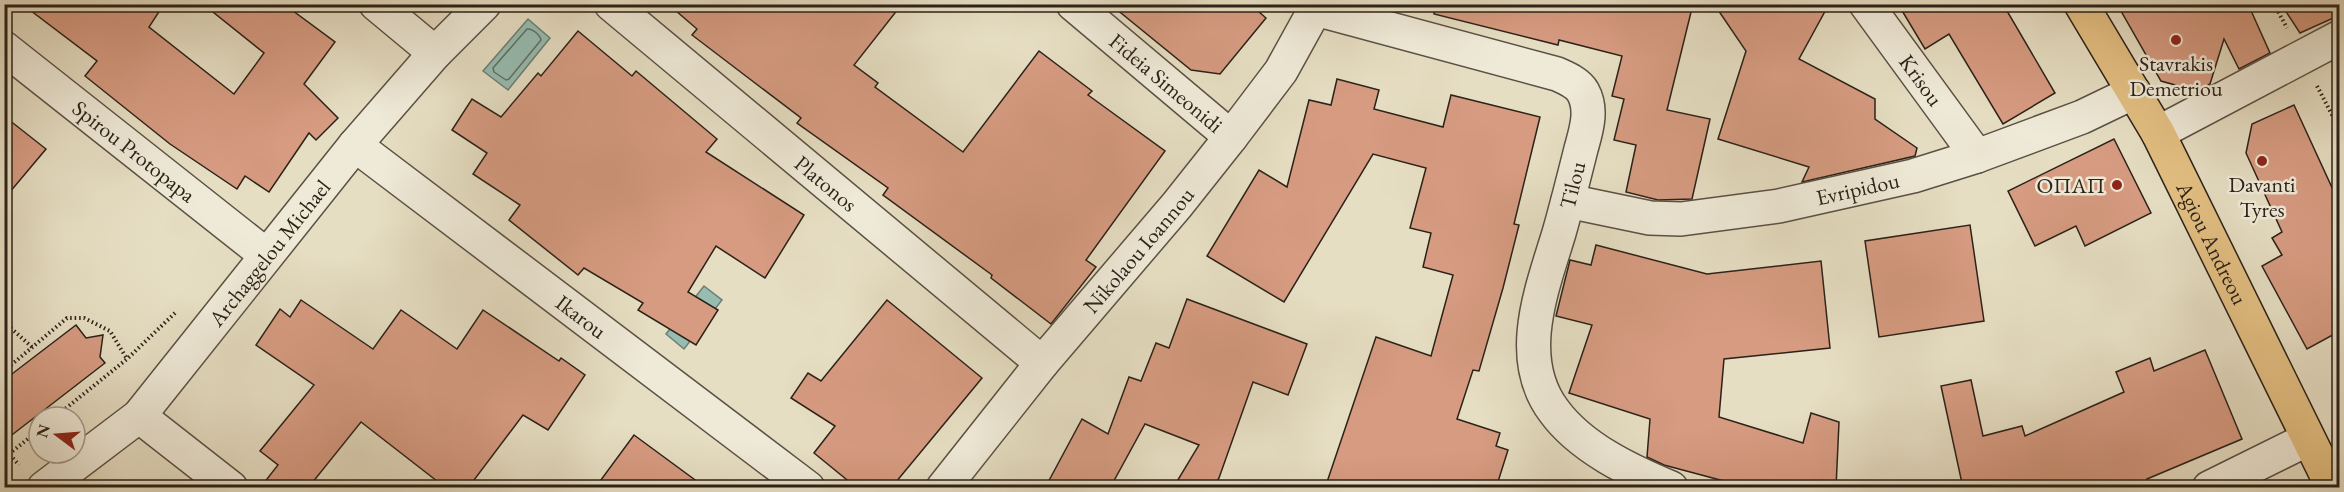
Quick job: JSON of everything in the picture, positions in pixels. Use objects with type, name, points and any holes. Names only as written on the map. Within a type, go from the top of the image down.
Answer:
[{"type":"main road","name":"Agiou Andreou","points":[[2080,4],[2158,133],[2333,488]]},
{"type":"street","points":[[376,4],[435,53]]},
{"type":"street","name":"Archaggelou Michael","points":[[44,488],[139,416],[355,145],[435,53],[484,4]]},
{"type":"street","name":"Platonos","points":[[611,4],[1042,363]]},
{"type":"street","name":"Fideia Simeonidi","points":[[1073,4],[1231,137]]},
{"type":"street","name":"Krisou","points":[[1866,4],[1977,156]]},
{"type":"street","name":"Nikolaou Ioannou","points":[[943,488],[1042,363],[1177,205],[1231,137],[1281,71],[1317,7]]},
{"type":"street","name":"Tilou","points":[[1317,7],[1557,74],[1572,81],[1583,90],[1588,119],[1568,201],[1538,302],[1534,327],[1537,372],[1554,410],[1568,427],[1626,467],[1671,488]]},
{"type":"street","points":[[2158,133],[2340,37]]},
{"type":"street","name":"Spirou Protopapa","points":[[4,48],[266,255]]},
{"type":"street","name":"Evripidou","points":[[1568,201],[1650,218],[1681,219],[1779,206],[1903,178],[1977,156],[2051,129],[2134,92]]},
{"type":"street","name":"Ikarou","points":[[355,145],[808,488]]},
{"type":"street","points":[[139,416],[231,488]]},
{"type":"street","points":[[2209,488],[2308,439]]},
{"type":"path","points":[[70,405],[127,359],[180,308]]},
{"type":"path","points":[[4,371],[67,318],[84,318],[110,331],[127,359]]},
{"type":"path","points":[[4,322],[32,347]]},
{"type":"path","points":[[9,453],[27,439]]},
{"type":"path","points":[[4,448],[19,465]]},
{"type":"water","points":[[528,19],[550,38],[508,90],[483,71]]},
{"type":"water","points":[[704,286],[722,300],[684,349],[666,334]]},
{"type":"building","points":[[22,4],[164,4],[149,27],[234,94],[264,53],[203,4],[285,5],[335,42],[304,84],[338,118],[316,140],[309,133],[269,192],[245,176],[237,189],[170,144],[85,76],[97,61]]},
{"type":"building","points":[[668,4],[902,4],[854,65],[878,83],[875,87],[963,152],[1039,51],[1092,91],[1088,95],[1165,151],[1086,260],[1096,267],[1051,324],[991,278],[992,275],[883,195],[888,188],[797,123],[801,118],[692,35],[697,29]]},
{"type":"building","points":[[1110,4],[1250,4],[1266,18],[1220,74],[1191,70]]},
{"type":"building","points":[[1435,4],[1693,4],[1667,110],[1710,119],[1692,199],[1658,200],[1626,192],[1636,145],[1614,140],[1624,99],[1612,96],[1622,56],[1559,40],[1558,45],[1434,14]]},
{"type":"building","points":[[1714,4],[1829,4],[1799,59],[1875,99],[1875,119],[1917,148],[1915,156],[1802,182],[1809,167],[1718,139],[1746,51]]},
{"type":"building","points":[[1898,4],[2003,4],[2055,93],[2003,124],[1949,34],[1925,49]]},
{"type":"building","name":"Stavrakis Demetriou","points":[[2117,4],[2248,4],[2270,53],[2239,69],[2224,39],[2210,84],[2197,91],[2161,81]]},
{"type":"building","points":[[2281,4],[2340,4],[2340,15],[2300,33]]},
{"type":"building","points":[[578,31],[632,76],[636,71],[717,139],[706,152],[804,215],[765,278],[716,246],[688,292],[718,310],[696,345],[638,310],[643,303],[584,268],[578,275],[509,220],[520,205],[473,174],[487,153],[452,130],[472,99],[501,117],[538,73],[541,76]]},
{"type":"building","points":[[1337,79],[1379,90],[1374,109],[1443,127],[1451,95],[1540,117],[1514,224],[1519,225],[1503,288],[1479,371],[1473,370],[1457,419],[1500,433],[1496,446],[1508,450],[1496,488],[1325,488],[1376,337],[1431,356],[1453,275],[1423,267],[1431,233],[1410,228],[1426,168],[1373,154],[1284,302],[1207,256],[1259,170],[1287,187],[1309,100],[1331,105]]},
{"type":"building","points":[[2294,105],[2340,205],[2340,331],[2307,349],[2262,266],[2282,255],[2272,238],[2282,232],[2246,153],[2252,124]]},
{"type":"building","points":[[4,116],[46,149],[4,199]]},
{"type":"building","points":[[2114,139],[2151,213],[2085,246],[2076,226],[2035,246],[2008,191]]},
{"type":"building","points":[[1970,225],[1984,321],[1879,337],[1865,241]]},
{"type":"building","points":[[1596,245],[1707,274],[1821,261],[1830,348],[1724,359],[1719,417],[1803,443],[1811,413],[1839,422],[1836,488],[1750,488],[1664,465],[1647,457],[1650,419],[1569,393],[1592,325],[1556,316],[1570,260],[1591,265]]},
{"type":"building","points":[[1187,299],[1307,344],[1288,395],[1253,382],[1219,478],[1213,488],[1173,488],[1199,445],[1145,424],[1110,488],[1045,488],[1082,419],[1108,434],[1129,377],[1141,381],[1156,343],[1169,348]]},
{"type":"building","points":[[301,300],[373,349],[401,310],[457,349],[483,310],[559,361],[561,358],[585,375],[548,430],[523,415],[468,488],[446,488],[361,422],[308,488],[260,488],[278,465],[260,451],[314,385],[256,345],[280,309],[290,317]]},
{"type":"building","points":[[887,300],[982,378],[891,488],[857,488],[814,453],[835,426],[791,398],[808,373],[821,381]]},
{"type":"building","points":[[76,325],[86,338],[103,335],[100,357],[105,363],[51,405],[27,405],[27,423],[4,441],[4,380]]},
{"type":"building","points":[[2205,350],[2242,439],[2147,479],[2151,488],[1963,488],[1941,386],[1971,380],[1983,436],[2022,426],[2025,436],[2124,392],[2116,372],[2150,358],[2154,371]]},
{"type":"building","points":[[634,435],[706,488],[595,488]]},
{"type":"place","name":"Stavrakis Demetriou","points":[[2176,40]]},
{"type":"place","name":"Davanti Tyres","points":[[2262,161]]},
{"type":"place","name":"ΟΠΑΠ","points":[[2117,185]]}]
